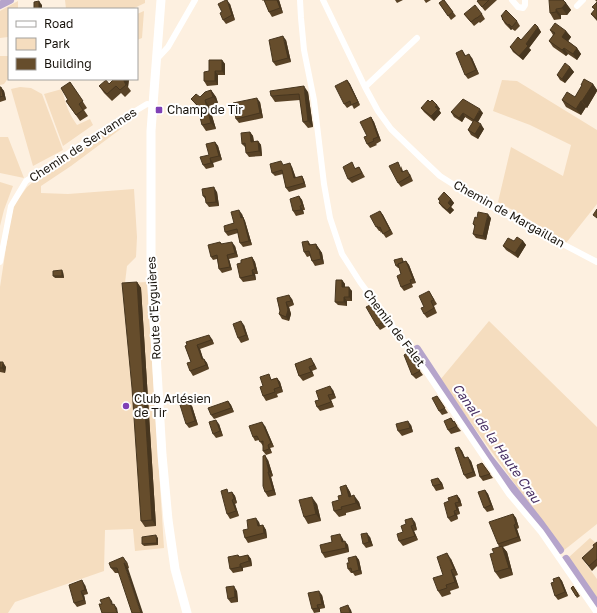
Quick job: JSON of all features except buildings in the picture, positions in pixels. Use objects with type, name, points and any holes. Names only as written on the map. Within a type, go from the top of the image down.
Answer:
[{"type":"main road","name":"Route d'Eyguières","points":[[161,0],[151,131],[151,270],[161,444],[168,520],[175,569],[187,613]]},
{"type":"street","points":[[156,60],[168,48],[195,0]]},
{"type":"street","name":"Chemin de Falet","points":[[300,0],[304,50],[314,100],[324,184],[330,218],[342,254],[360,282],[425,370],[509,494],[541,532],[597,612]]},
{"type":"street","name":"Chemin de Margaillan","points":[[323,0],[378,112],[391,129],[440,176],[473,197],[597,262]]},
{"type":"street","points":[[512,0],[518,7],[523,8],[525,5],[525,0]]},
{"type":"street","points":[[577,6],[583,0]]},
{"type":"street","points":[[365,87],[417,38]]},
{"type":"street","name":"Chemin de Servannes","points":[[0,262],[11,206],[26,181],[122,119],[147,104],[153,104]]},
{"type":"green space","points":[[65,0],[145,0],[145,3],[134,8],[66,8]]},
{"type":"green space","points":[[18,1],[18,8],[8,8],[8,37],[0,38],[0,11]]},
{"type":"green space","points":[[144,11],[142,38],[138,40],[138,14]]},
{"type":"green space","points":[[0,56],[8,56],[8,78],[4,84],[0,85]]},
{"type":"green space","points":[[502,80],[517,81],[597,130],[597,204],[566,243],[522,215],[498,202],[511,147],[563,176],[571,145],[530,125],[493,111]]},
{"type":"green space","points":[[20,87],[31,88],[42,94],[63,150],[33,166],[11,89]]},
{"type":"green space","points":[[62,89],[64,99],[77,125],[90,119],[93,125],[63,146],[44,94]]},
{"type":"green space","points":[[122,128],[71,166],[41,186],[41,193],[68,194],[134,189],[137,237],[136,257],[127,266],[125,283],[147,282],[164,548],[135,551],[133,529],[105,530],[104,571],[15,602],[8,613],[0,613],[0,287],[14,205],[27,187],[40,176],[106,132]]},
{"type":"green space","points":[[0,137],[8,137],[24,178],[0,173]]},
{"type":"green space","points":[[0,182],[13,186],[0,226]]},
{"type":"green space","points":[[489,321],[597,427],[597,524],[563,551],[440,380]]},
{"type":"green space","points":[[590,538],[596,543],[583,560],[597,579],[597,600],[568,558]]},
{"type":"waterway","points":[[0,5],[10,0]]},
{"type":"waterway","name":"Canal de la Haute Crau","points":[[417,349],[489,458],[560,550]]},
{"type":"waterway","name":"Canal de la Haute Crau","points":[[566,559],[597,604]]},
{"type":"place","name":"Champ de Tir","points":[[159,110]]},
{"type":"place","name":"Club Arlésien de Tir","points":[[126,406]]}]
